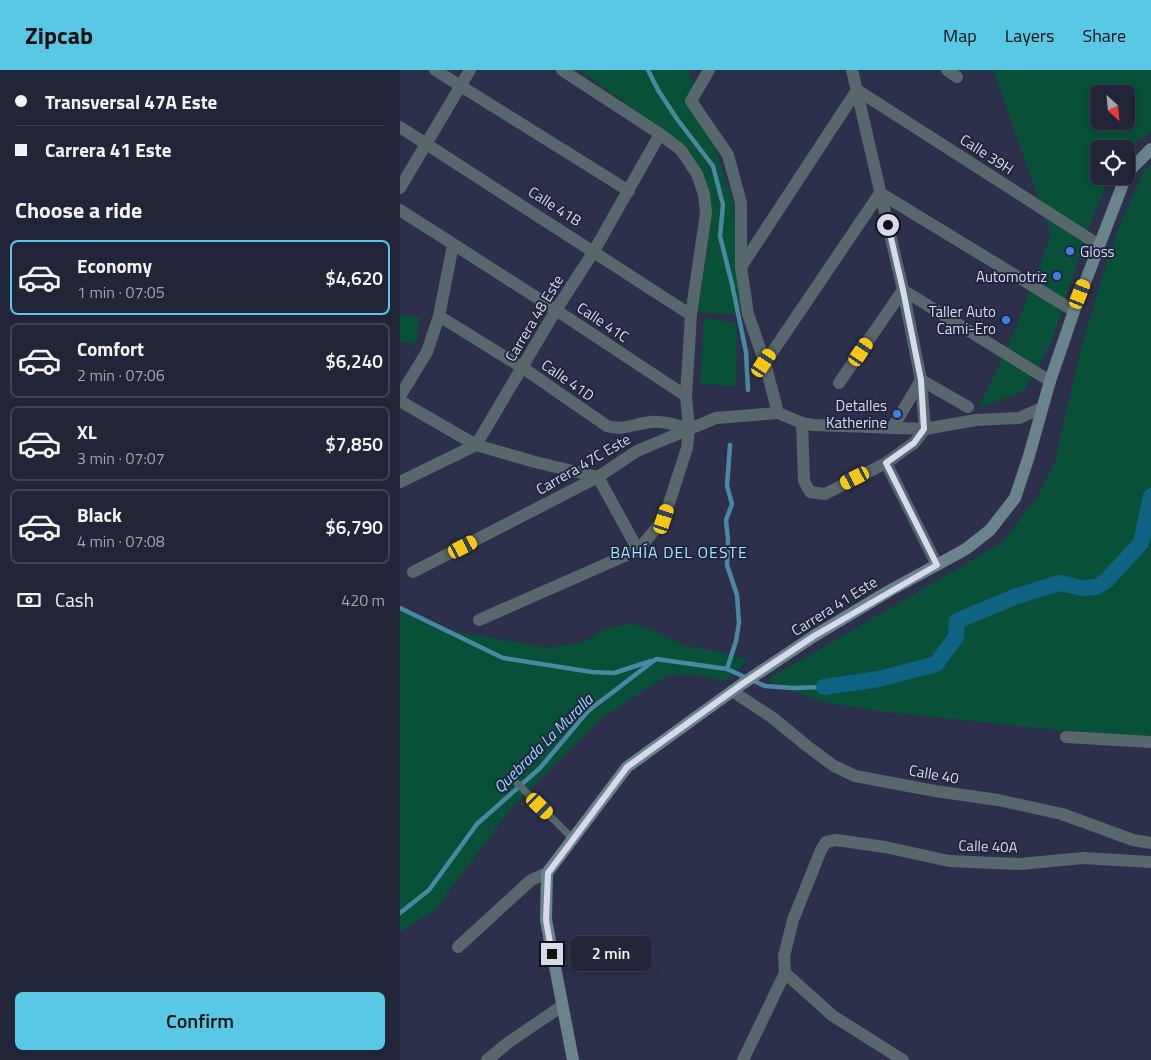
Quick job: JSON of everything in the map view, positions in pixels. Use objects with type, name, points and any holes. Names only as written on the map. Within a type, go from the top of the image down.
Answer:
[{"type":"street","points":[[436,70],[629,191]]},
{"type":"street","points":[[400,188],[470,70]]},
{"type":"street","points":[[479,620],[638,550],[664,519],[687,448],[689,429],[686,396],[691,315],[706,213],[704,194],[697,174],[681,150],[660,134],[562,70]]},
{"type":"street","points":[[709,70],[691,101],[728,155],[741,203],[741,267],[748,314],[778,413],[802,423],[924,429],[976,420],[1019,418],[1042,408]]},
{"type":"street","points":[[802,423],[804,481],[810,492],[825,494],[886,463],[914,443],[924,429],[921,380],[903,290],[852,70]]},
{"type":"street","points":[[741,267],[857,90]]},
{"type":"street","name":"Calle 39H","points":[[857,90],[1098,245]]},
{"type":"street","name":"Calle 41B","points":[[400,127],[691,315]]},
{"type":"street","name":"Carrera 48 Este","points":[[476,445],[556,310],[594,251],[660,134]]},
{"type":"street","points":[[1135,166],[1151,149]]},
{"type":"street","name":"Carrera 41 Este","points":[[548,873],[627,767],[737,688],[814,636],[966,549],[990,530],[1015,498],[1050,381],[1074,311],[1123,185]]},
{"type":"street","points":[[880,193],[1074,311]]},
{"type":"street","points":[[764,363],[880,193]]},
{"type":"street","name":"Calle 41C","points":[[400,210],[686,396]]},
{"type":"street","points":[[400,396],[427,352],[439,316],[453,245]]},
{"type":"street","points":[[903,290],[1050,381]]},
{"type":"street","points":[[839,384],[903,290]]},
{"type":"street","name":"Calle 41D","points":[[439,316],[523,368],[606,426],[620,429],[649,422],[667,422],[689,429]]},
{"type":"street","points":[[921,380],[968,406]]},
{"type":"street","points":[[893,427],[921,380]]},
{"type":"street","points":[[400,401],[476,445],[598,478],[638,550]]},
{"type":"street","name":"Carrera 47C Este","points":[[413,572],[598,478],[637,451],[716,418],[778,413]]},
{"type":"street","points":[[400,482],[476,445]]},
{"type":"street","points":[[886,463],[937,565]]},
{"type":"street","name":"Calle 40","points":[[737,688],[807,746],[834,766],[855,776],[934,791],[998,800],[1062,814],[1133,840],[1151,843]]},
{"type":"street","points":[[1066,737],[1151,742]]},
{"type":"street","name":"Calle 40A","points":[[785,973],[784,956],[793,920],[826,842],[836,840],[885,846],[949,861],[1020,864],[1083,858],[1151,862]]},
{"type":"street","points":[[458,947],[531,880],[548,873],[546,920],[573,1060]]},
{"type":"street","points":[[742,1060],[785,973],[833,1016],[903,1060]]},
{"type":"street","points":[[487,1060],[509,1042],[562,1006]]},
{"type":"lane","points":[[510,776],[573,839]]},
{"type":"green space","points":[[579,70],[688,70],[733,202],[741,315],[698,312],[711,224],[707,184],[687,147]]},
{"type":"green space","points":[[993,70],[1151,70],[1151,132],[1135,143],[1135,140],[1090,140],[1090,185],[1106,185],[1087,232],[1052,341],[1024,391],[979,408],[1016,328],[1051,234]]},
{"type":"green space","points":[[1151,165],[1151,736],[1125,737],[887,712],[821,702],[767,680],[1003,542],[1037,497],[1054,465],[1081,348],[1115,236],[1145,168]]},
{"type":"green space","points":[[400,314],[420,318],[416,344],[400,341]]},
{"type":"green space","points":[[704,318],[737,323],[736,387],[700,383]]},
{"type":"green space","points":[[400,607],[448,630],[548,648],[583,642],[606,629],[630,623],[656,632],[686,646],[717,651],[748,660],[725,681],[697,675],[668,675],[602,718],[513,806],[435,910],[400,932]]},
{"type":"waterway","points":[[648,70],[658,90],[677,119],[713,166],[723,205],[720,236],[746,352],[748,390]]},
{"type":"waterway","points":[[727,669],[736,641],[739,623],[737,595],[727,565],[728,540],[726,520],[732,504],[727,486],[730,445]]},
{"type":"waterway","points":[[824,687],[879,679],[936,664],[956,637],[957,621],[1017,596],[1059,583],[1083,588],[1096,587],[1106,581],[1141,543],[1151,496]]},
{"type":"waterway","points":[[400,608],[503,658],[592,672],[614,673],[651,661]]},
{"type":"waterway","name":"Quebrada La Muralla","points":[[400,913],[429,890],[477,824],[540,768],[588,711],[656,659],[727,669],[765,686],[793,688],[824,687]]},
{"type":"place","name":"Gloss","points":[[1070,251]]},
{"type":"place","name":"Automotriz","points":[[1057,276]]},
{"type":"place","name":"Taller Auto Cami-Ero","points":[[1006,320]]},
{"type":"place","name":"Detalles Katherine","points":[[897,414]]},
{"type":"district","name":"BAHÍA DEL OESTE","points":[[679,552]]},
{"type":"route","points":[[552,954],[546,920],[548,873],[627,767],[742,684],[766,670],[814,636],[937,565],[886,463],[914,443],[924,429],[921,380],[888,225]]}]
